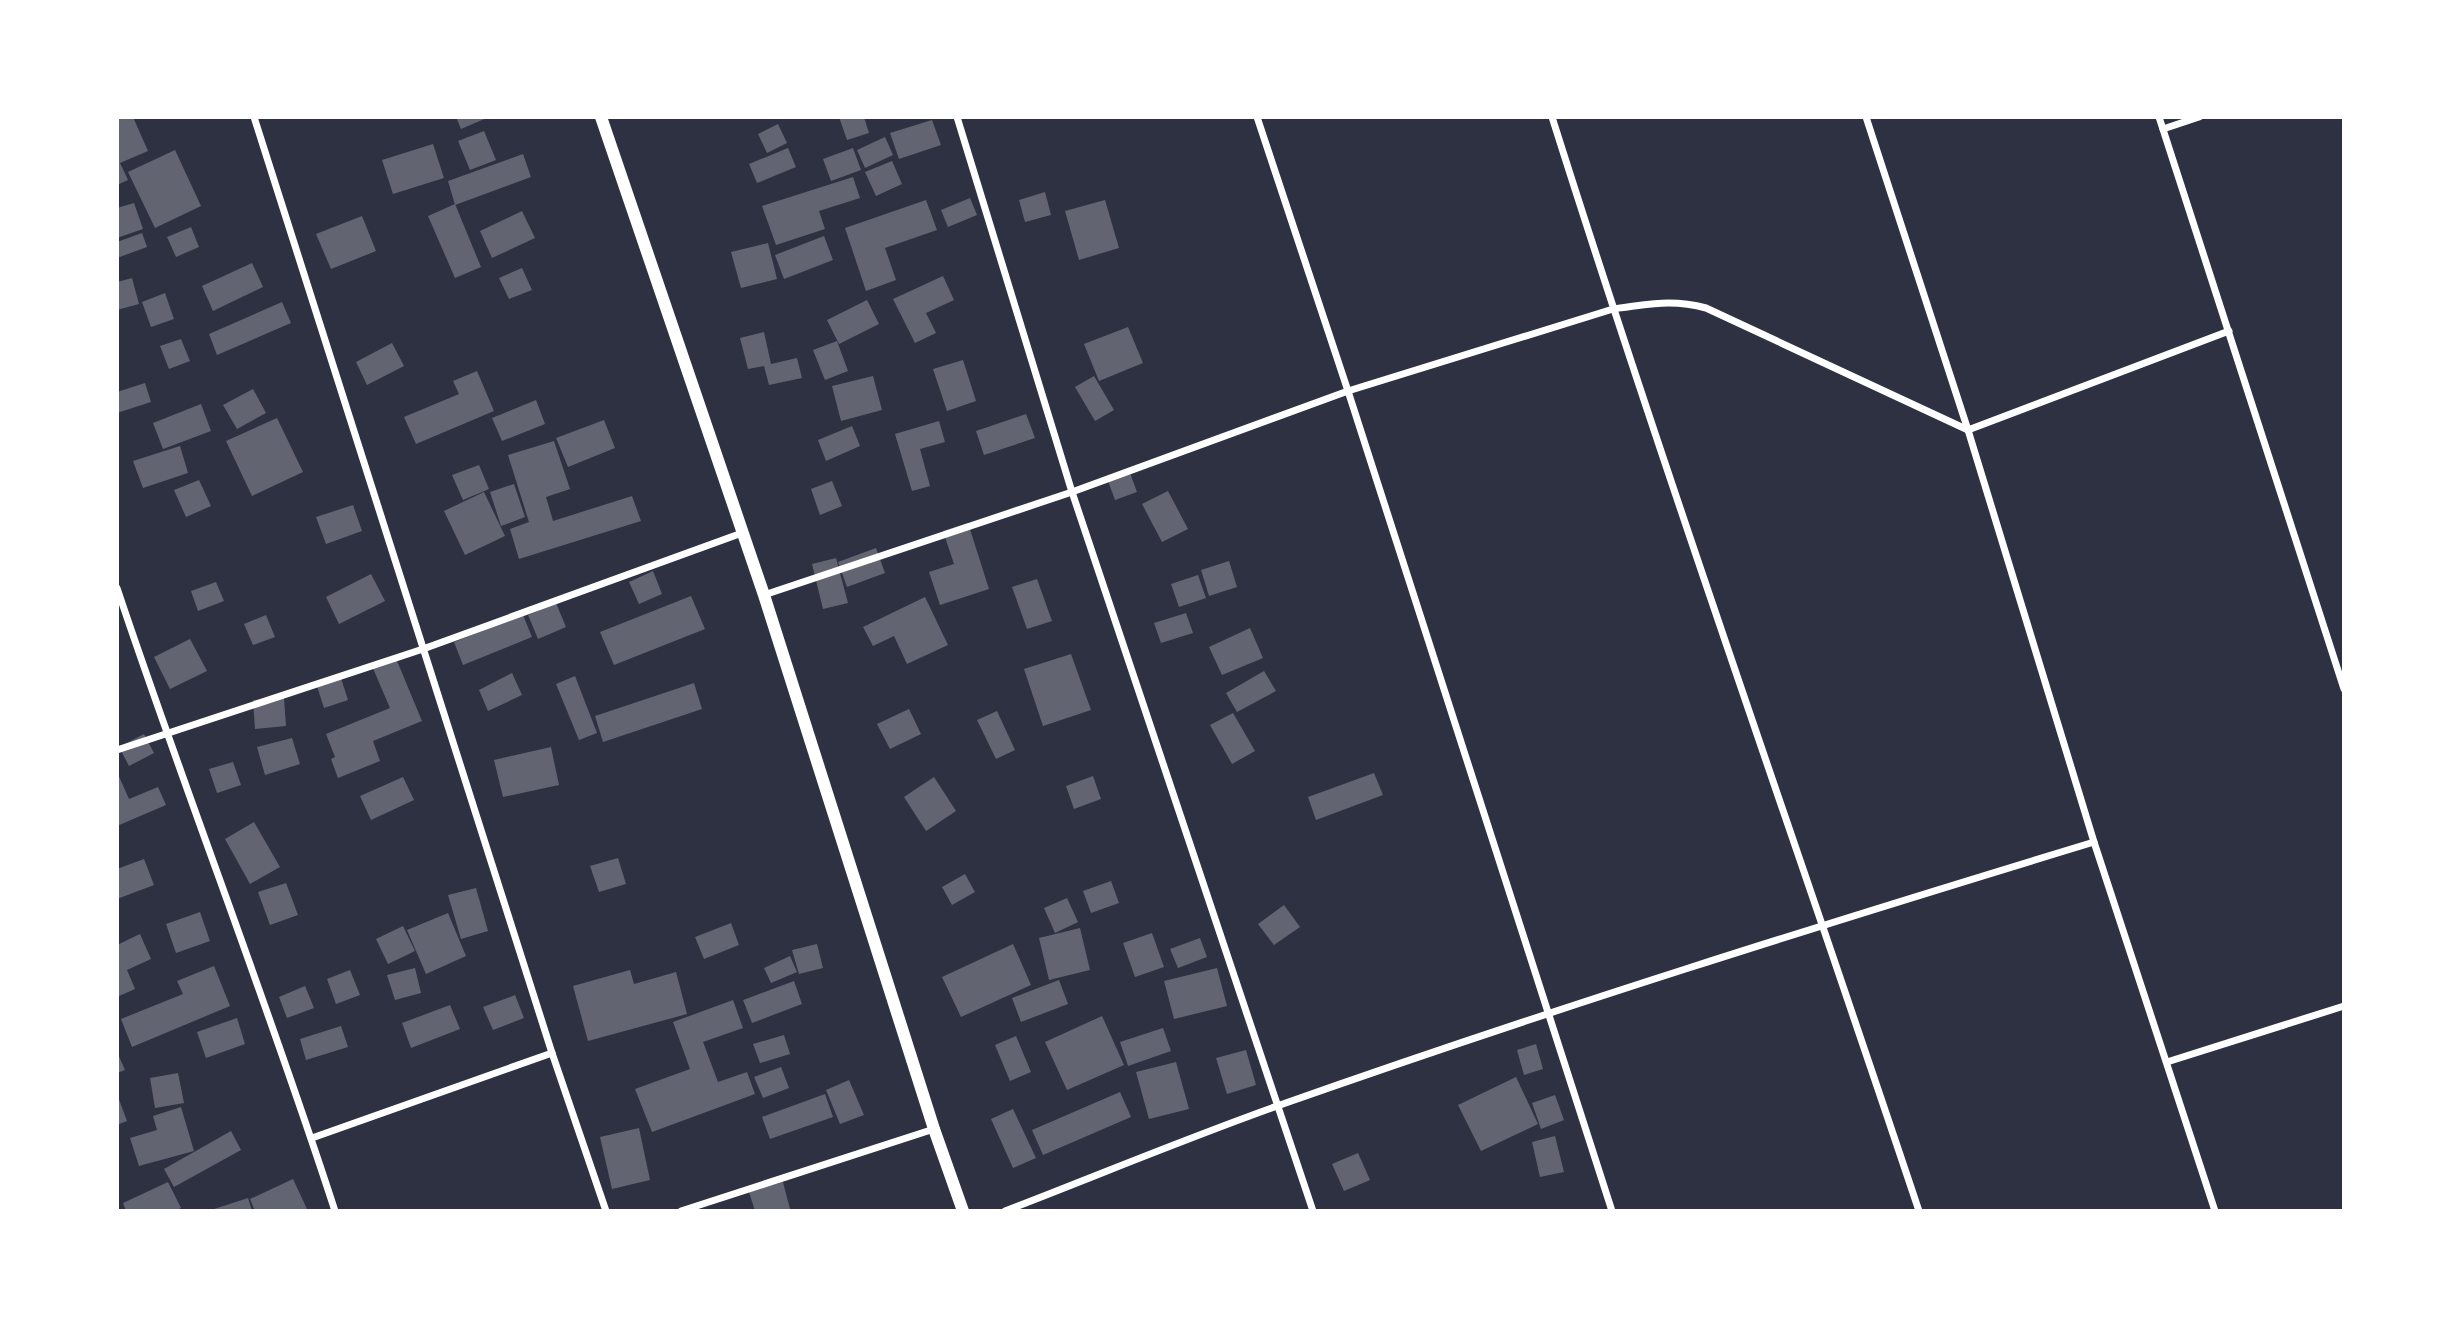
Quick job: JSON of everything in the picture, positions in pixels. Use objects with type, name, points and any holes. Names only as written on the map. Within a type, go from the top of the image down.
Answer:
[{"type":"street","points":[[254,117],[552,1053],[606,1211]]},
{"type":"street","points":[[600,117],[764,595],[962,1211]]},
{"type":"street","points":[[957,117],[1072,492],[1313,1211]]},
{"type":"street","points":[[1257,117],[1612,1211]]},
{"type":"street","points":[[1552,117],[1613,309],[1919,1211]]},
{"type":"street","points":[[1866,117],[1968,430],[2094,842],[2215,1211]]},
{"type":"street","points":[[2159,117],[2344,689]]},
{"type":"street","points":[[2163,129],[2199,117]]},
{"type":"street","points":[[764,595],[1072,492],[1348,391],[1613,309],[1684,302],[1706,308],[1968,430],[2228,331]]},
{"type":"street","points":[[117,750],[423,649],[742,533]]},
{"type":"street","points":[[117,588],[166,734],[312,1138],[335,1211]]},
{"type":"street","points":[[1005,1211],[1277,1106],[1548,1013],[1823,924],[2094,842]]},
{"type":"street","points":[[2167,1062],[2344,1006]]},
{"type":"street","points":[[312,1138],[552,1053]]},
{"type":"street","points":[[681,1211],[934,1129]]},
{"type":"building","points":[[117,117],[133,117],[148,151],[120,163],[128,180],[117,185]]},
{"type":"building","points":[[456,117],[489,117],[461,129]]},
{"type":"building","points":[[839,117],[864,117],[869,133],[847,140]]},
{"type":"building","points":[[932,120],[941,145],[899,159],[890,133]]},
{"type":"building","points":[[778,124],[787,143],[767,153],[758,134]]},
{"type":"building","points":[[484,131],[496,160],[470,170],[458,141]]},
{"type":"building","points":[[885,137],[893,155],[865,168],[857,150]]},
{"type":"building","points":[[433,144],[444,178],[393,194],[382,160]]},
{"type":"building","points":[[788,148],[796,167],[757,183],[749,164]]},
{"type":"building","points":[[853,148],[861,170],[831,181],[823,159]]},
{"type":"building","points":[[175,150],[201,206],[155,228],[128,172]]},
{"type":"building","points":[[523,154],[531,177],[455,205],[448,181]]},
{"type":"building","points":[[892,161],[902,184],[876,196],[865,172]]},
{"type":"building","points":[[853,177],[860,198],[819,211],[825,229],[776,245],[762,206]]},
{"type":"building","points":[[1045,192],[1051,215],[1025,222],[1019,200]]},
{"type":"building","points":[[970,198],[977,215],[948,227],[941,210]]},
{"type":"building","points":[[926,200],[937,230],[885,248],[896,280],[866,291],[845,228]]},
{"type":"building","points":[[1105,200],[1119,248],[1079,260],[1065,211]]},
{"type":"building","points":[[134,203],[143,229],[117,238],[117,208]]},
{"type":"building","points":[[455,204],[481,267],[455,278],[428,216]]},
{"type":"building","points":[[522,211],[535,238],[492,258],[480,231]]},
{"type":"building","points":[[362,216],[376,251],[331,269],[316,234]]},
{"type":"building","points":[[191,227],[199,247],[176,257],[167,237]]},
{"type":"building","points":[[142,233],[147,247],[117,258],[117,242]]},
{"type":"building","points":[[824,236],[833,260],[784,279],[775,255]]},
{"type":"building","points":[[768,243],[777,279],[741,288],[731,252]]},
{"type":"building","points":[[252,263],[263,287],[213,311],[202,286]]},
{"type":"building","points":[[522,268],[532,290],[509,299],[499,278]]},
{"type":"building","points":[[943,276],[954,300],[926,313],[936,333],[915,343],[893,299]]},
{"type":"building","points":[[132,278],[139,304],[117,310],[117,282]]},
{"type":"building","points":[[165,293],[174,319],[151,327],[142,302]]},
{"type":"building","points":[[867,300],[879,324],[839,344],[827,320]]},
{"type":"building","points":[[282,302],[291,323],[217,355],[209,334]]},
{"type":"building","points":[[1128,327],[1143,363],[1099,381],[1084,344]]},
{"type":"building","points":[[764,332],[771,364],[797,358],[802,378],[769,385],[764,366],[748,369],[740,338]]},
{"type":"building","points":[[181,339],[190,361],[169,369],[160,346]]},
{"type":"building","points":[[837,341],[848,371],[825,380],[813,350]]},
{"type":"building","points":[[392,343],[404,366],[367,385],[356,362]]},
{"type":"building","points":[[963,360],[976,401],[947,411],[933,369]]},
{"type":"building","points":[[477,371],[494,411],[416,444],[404,417],[459,394],[453,381]]},
{"type":"building","points":[[873,376],[882,410],[841,421],[832,386]]},
{"type":"building","points":[[1094,376],[1114,410],[1095,421],[1075,387]]},
{"type":"building","points":[[145,383],[151,402],[117,413],[117,392]]},
{"type":"building","points":[[253,389],[266,413],[237,429],[223,405]]},
{"type":"building","points":[[536,400],[545,424],[502,441],[492,418]]},
{"type":"building","points":[[201,404],[211,431],[163,449],[153,423]]},
{"type":"building","points":[[1026,414],[1035,438],[984,455],[976,431]]},
{"type":"building","points":[[277,418],[303,472],[252,496],[226,441]]},
{"type":"building","points":[[604,420],[615,448],[568,467],[556,438]]},
{"type":"building","points":[[939,421],[945,442],[920,449],[930,486],[912,491],[895,434]]},
{"type":"building","points":[[852,426],[860,446],[826,461],[818,440]]},
{"type":"building","points":[[554,441],[570,489],[546,497],[553,521],[632,496],[641,521],[519,559],[510,529],[529,522],[508,455]]},
{"type":"building","points":[[180,446],[188,473],[143,488],[133,461]]},
{"type":"building","points":[[479,465],[489,489],[463,500],[452,475]]},
{"type":"building","points":[[1130,473],[1137,492],[1115,500],[1108,481]]},
{"type":"building","points":[[199,480],[211,506],[186,517],[174,490]]},
{"type":"building","points":[[832,481],[842,506],[820,515],[811,489]]},
{"type":"building","points":[[514,484],[525,517],[501,526],[490,492]]},
{"type":"building","points":[[1168,491],[1188,529],[1162,542],[1142,504]]},
{"type":"building","points":[[484,492],[505,536],[465,555],[444,511]]},
{"type":"building","points":[[353,505],[362,531],[326,544],[316,517]]},
{"type":"building","points":[[968,523],[989,589],[940,605],[929,572],[954,564],[943,531]]},
{"type":"building","points":[[876,548],[885,573],[847,587],[838,562]]},
{"type":"building","points":[[836,558],[848,603],[823,609],[812,564]]},
{"type":"building","points":[[1229,561],[1237,587],[1209,596],[1201,570]]},
{"type":"building","points":[[653,571],[662,594],[639,604],[629,582]]},
{"type":"building","points":[[371,574],[385,601],[339,624],[326,597]]},
{"type":"building","points":[[1198,575],[1206,598],[1179,607],[1171,584]]},
{"type":"building","points":[[1037,579],[1052,621],[1027,629],[1012,587]]},
{"type":"building","points":[[216,582],[224,601],[198,611],[191,591]]},
{"type":"building","points":[[691,596],[705,629],[614,665],[600,632]]},
{"type":"building","points":[[925,597],[948,645],[907,664],[894,636],[873,646],[863,627]]},
{"type":"building","points":[[556,603],[566,627],[538,639],[528,615]]},
{"type":"building","points":[[1186,613],[1193,633],[1161,643],[1154,623]]},
{"type":"building","points":[[266,615],[275,637],[253,645],[244,624]]},
{"type":"building","points":[[523,615],[532,637],[463,665],[454,642]]},
{"type":"building","points":[[1250,628],[1263,658],[1222,675],[1209,647]]},
{"type":"building","points":[[190,639],[207,671],[170,689],[154,657]]},
{"type":"building","points":[[1071,654],[1091,710],[1043,726],[1024,669]]},
{"type":"building","points":[[395,656],[422,721],[373,741],[380,761],[338,778],[331,759],[335,757],[326,734],[390,708],[372,666]]},
{"type":"building","points":[[1264,671],[1276,691],[1237,712],[1226,693]]},
{"type":"building","points":[[512,673],[522,695],[488,711],[479,690]]},
{"type":"building","points":[[340,675],[348,700],[324,708],[316,683]]},
{"type":"building","points":[[575,676],[597,733],[579,740],[556,684]]},
{"type":"building","points":[[694,683],[702,709],[603,742],[595,716]]},
{"type":"building","points":[[284,698],[286,726],[255,729],[253,700]]},
{"type":"building","points":[[909,709],[921,734],[890,749],[877,724]]},
{"type":"building","points":[[997,711],[1015,750],[996,759],[977,720]]},
{"type":"building","points":[[1233,713],[1255,751],[1232,764],[1210,725]]},
{"type":"building","points":[[144,734],[154,753],[129,766],[119,747]]},
{"type":"building","points":[[292,738],[300,764],[265,775],[257,747]]},
{"type":"building","points":[[551,747],[559,785],[503,797],[494,760]]},
{"type":"building","points":[[233,762],[241,785],[217,793],[209,769]]},
{"type":"building","points":[[117,772],[129,799],[158,787],[166,805],[117,826]]},
{"type":"building","points":[[1374,773],[1383,795],[1316,820],[1308,797]]},
{"type":"building","points":[[1093,776],[1101,799],[1074,809],[1066,786]]},
{"type":"building","points":[[403,777],[414,800],[371,820],[360,796]]},
{"type":"building","points":[[934,777],[956,811],[926,831],[904,797]]},
{"type":"building","points":[[254,822],[280,867],[250,884],[225,839]]},
{"type":"building","points":[[618,858],[626,884],[599,892],[590,866]]},
{"type":"building","points":[[144,859],[154,885],[117,899],[117,869]]},
{"type":"building","points":[[965,874],[975,892],[952,905],[942,887]]},
{"type":"building","points":[[1111,881],[1119,903],[1091,913],[1083,891]]},
{"type":"building","points":[[286,883],[298,915],[270,925],[258,892]]},
{"type":"building","points":[[476,888],[488,931],[461,939],[448,895]]},
{"type":"building","points":[[1067,898],[1078,922],[1055,933],[1044,908]]},
{"type":"building","points":[[1284,905],[1300,927],[1274,945],[1258,924]]},
{"type":"building","points":[[200,912],[210,941],[176,953],[166,924]]},
{"type":"building","points":[[448,913],[466,956],[426,974],[407,930]]},
{"type":"building","points":[[731,923],[739,945],[704,959],[695,937]]},
{"type":"building","points":[[403,926],[415,951],[388,964],[376,939]]},
{"type":"building","points":[[1080,928],[1090,970],[1049,980],[1039,938]]},
{"type":"building","points":[[1152,933],[1164,967],[1135,977],[1123,943]]},
{"type":"building","points":[[140,934],[151,959],[127,970],[135,989],[117,997],[117,945]]},
{"type":"building","points":[[1200,938],[1207,957],[1178,968],[1170,949]]},
{"type":"building","points":[[817,944],[823,968],[799,974],[792,950]]},
{"type":"building","points":[[1013,944],[1031,985],[961,1017],[942,977]]},
{"type":"building","points":[[790,956],[797,972],[771,983],[764,968]]},
{"type":"building","points":[[214,966],[230,1006],[132,1047],[121,1019],[183,994],[177,981]]},
{"type":"building","points":[[415,968],[421,993],[395,1000],[387,975]]},
{"type":"building","points":[[1217,968],[1227,1006],[1174,1019],[1164,981]]},
{"type":"building","points":[[350,970],[360,995],[336,1004],[327,979]]},
{"type":"building","points":[[630,970],[634,984],[676,972],[687,1014],[588,1041],[573,986]]},
{"type":"building","points":[[1059,980],[1068,1004],[1021,1022],[1012,998]]},
{"type":"building","points":[[794,981],[802,1004],[752,1023],[743,1000]]},
{"type":"building","points":[[305,986],[314,1008],[287,1018],[279,997]]},
{"type":"building","points":[[515,995],[524,1018],[493,1030],[483,1007]]},
{"type":"building","points":[[733,1000],[743,1028],[703,1042],[718,1082],[747,1072],[755,1094],[652,1132],[635,1089],[690,1069],[673,1022]]},
{"type":"building","points":[[450,1005],[460,1029],[411,1048],[402,1023]]},
{"type":"building","points":[[1102,1016],[1124,1065],[1067,1090],[1045,1042]]},
{"type":"building","points":[[237,1018],[245,1044],[206,1058],[197,1032]]},
{"type":"building","points":[[341,1026],[348,1047],[306,1060],[300,1039]]},
{"type":"building","points":[[1163,1028],[1171,1051],[1128,1066],[1120,1042]]},
{"type":"building","points":[[784,1035],[790,1054],[760,1063],[753,1044]]},
{"type":"building","points":[[1016,1036],[1031,1072],[1010,1081],[995,1045]]},
{"type":"building","points":[[1536,1044],[1543,1069],[1524,1075],[1517,1050]]},
{"type":"building","points":[[1246,1050],[1256,1085],[1227,1094],[1216,1058]]},
{"type":"building","points":[[117,1052],[125,1070],[117,1073]]},
{"type":"building","points":[[1176,1062],[1189,1109],[1149,1119],[1136,1072]]},
{"type":"building","points":[[781,1067],[789,1088],[763,1098],[754,1077]]},
{"type":"building","points":[[178,1073],[184,1103],[155,1108],[150,1078]]},
{"type":"building","points":[[1516,1077],[1538,1124],[1481,1151],[1458,1105]]},
{"type":"building","points":[[849,1080],[864,1115],[840,1124],[826,1090]]},
{"type":"building","points":[[1120,1092],[1131,1117],[1043,1155],[1032,1130]]},
{"type":"building","points":[[117,1094],[127,1121],[117,1125]]},
{"type":"building","points":[[825,1094],[833,1117],[770,1139],[762,1117]]},
{"type":"building","points":[[1555,1095],[1564,1120],[1541,1129],[1532,1103]]},
{"type":"building","points":[[181,1107],[194,1151],[139,1166],[130,1138],[157,1130],[153,1116]]},
{"type":"building","points":[[1013,1109],[1036,1158],[1013,1168],[991,1119]]},
{"type":"building","points":[[639,1128],[650,1180],[612,1189],[600,1137]]},
{"type":"building","points":[[231,1131],[241,1150],[174,1187],[164,1169]]},
{"type":"building","points":[[1555,1136],[1564,1172],[1540,1177],[1532,1142]]},
{"type":"building","points":[[1358,1153],[1370,1180],[1344,1191],[1332,1164]]},
{"type":"building","points":[[293,1179],[307,1209],[255,1211],[250,1199]]},
{"type":"building","points":[[168,1182],[181,1208],[175,1211],[126,1211],[123,1203]]},
{"type":"building","points":[[783,1182],[790,1209],[755,1211],[749,1192]]},
{"type":"building","points":[[248,1198],[252,1211],[211,1211],[211,1210]]}]
